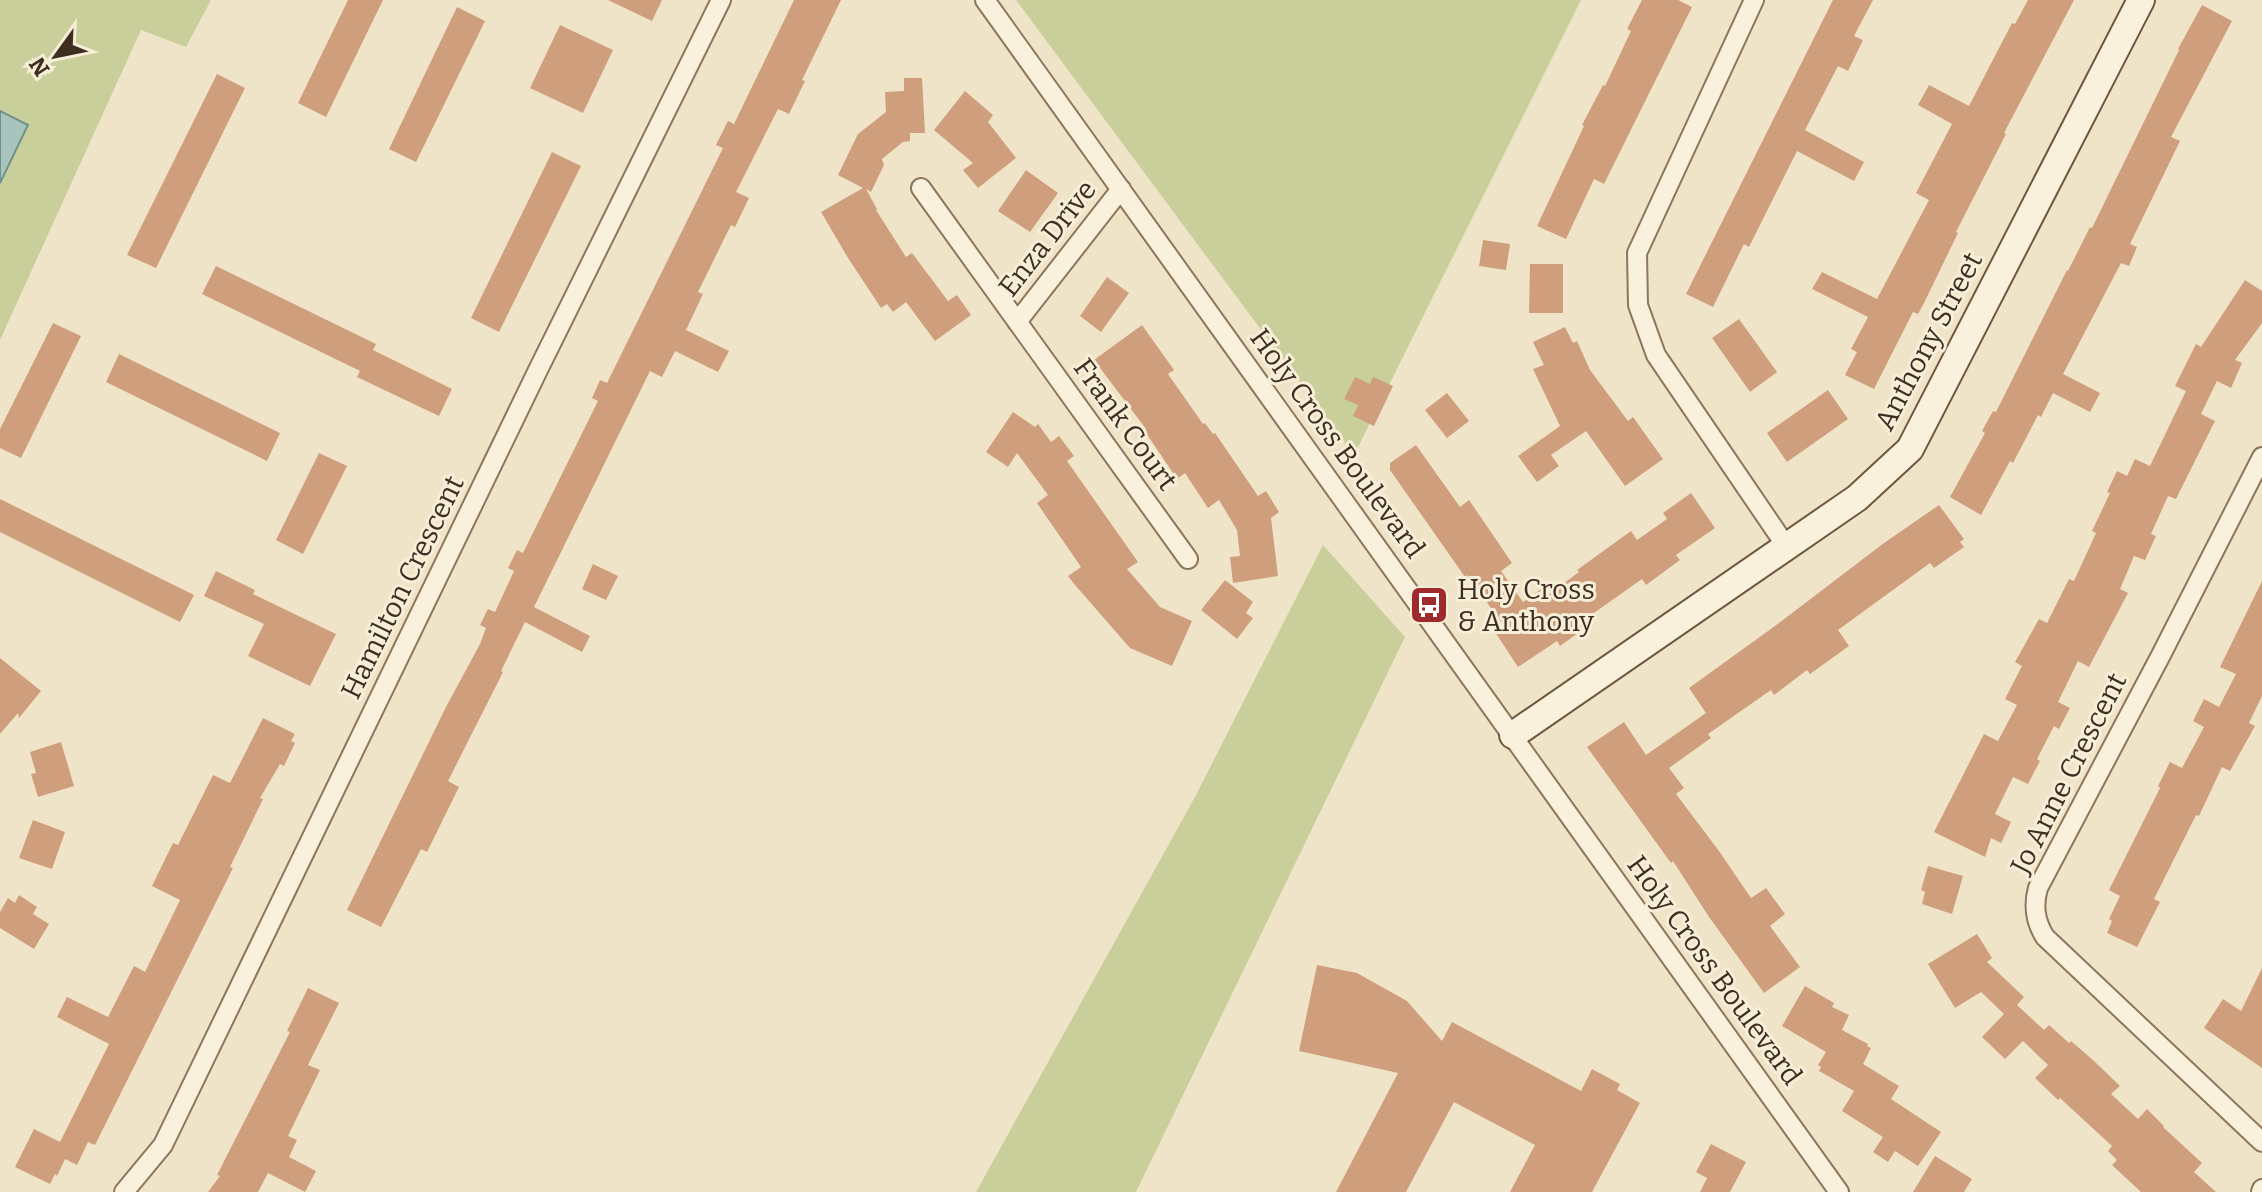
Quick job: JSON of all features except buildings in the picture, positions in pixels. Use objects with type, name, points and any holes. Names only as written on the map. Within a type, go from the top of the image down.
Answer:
[{"type":"street","name":"Hamilton Crescent","points":[[124,1192],[163,1145],[531,384],[721,0]]},
{"type":"street","name":"Holy Cross Boulevard","points":[[985,0],[1839,1192]]},
{"type":"street","points":[[1754,0],[1637,253],[1638,305],[1656,355],[1786,546]]},
{"type":"street","name":"Anthony Street","points":[[1513,735],[1857,498],[1910,449],[2141,0]]},
{"type":"street","name":"Frank Court","points":[[921,188],[1188,559]]},
{"type":"street","name":"Enza Drive","points":[[1017,322],[1121,189]]},
{"type":"street","name":"Jo Anne Crescent","points":[[2262,457],[2038,888],[2035,904],[2036,918],[2045,937],[2262,1142]]},
{"type":"green space","points":[[0,0],[211,0],[186,47],[141,30],[0,340]]},
{"type":"green space","points":[[1016,0],[1581,0],[1354,455]]},
{"type":"green space","points":[[1323,545],[1405,637],[1136,1192],[976,1192],[1195,797]]},
{"type":"water","points":[[0,111],[28,125],[0,183]]},
{"type":"place","name":"Holy Cross & Anthony","points":[[1429,605]]}]
